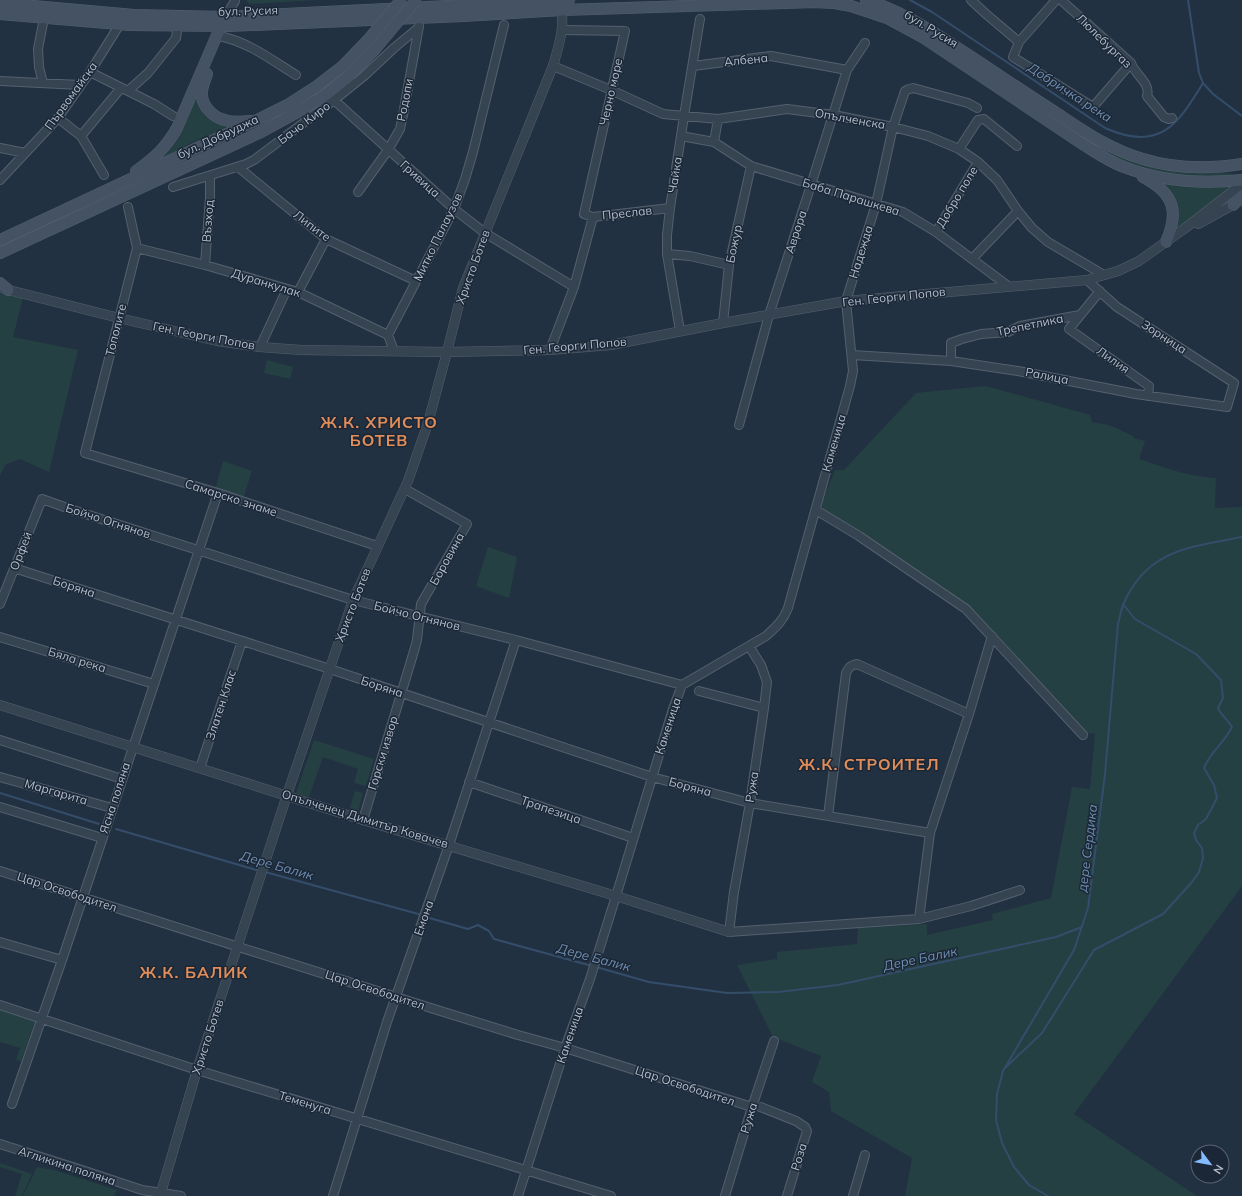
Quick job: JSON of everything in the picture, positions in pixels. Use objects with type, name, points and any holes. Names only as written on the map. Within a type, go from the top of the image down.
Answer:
[{"type":"main road","name":"бул. Добруджа","points":[[0,240],[289,104],[317,86],[343,66],[368,40],[401,0]]},
{"type":"main road","name":"бул. Добруджа","points":[[0,253],[261,132],[318,100],[350,75],[376,48],[416,0]]},
{"type":"main road","name":"бул. Русия","points":[[0,3],[134,15],[226,21],[420,23],[555,8],[569,0]]},
{"type":"main road","name":"бул. Русия","points":[[866,0],[891,9],[929,29],[1077,127],[1110,147],[1160,164],[1202,167],[1242,164]]},
{"type":"main road","name":"бул. Русия","points":[[0,14],[120,24],[193,25],[432,4],[555,8],[758,1],[834,3],[851,6],[887,18],[924,38],[1104,158],[1123,167],[1159,178],[1182,181],[1204,182],[1242,180]]},
{"type":"main road","points":[[226,21],[223,37],[206,76],[202,97],[210,112],[225,121],[237,122],[256,120]]},
{"type":"main road","points":[[115,186],[151,160],[170,141],[212,47],[226,21]]},
{"type":"main road","points":[[193,25],[210,34],[212,47]]},
{"type":"main road","points":[[1229,166],[1242,174]]},
{"type":"main road","points":[[1123,167],[1152,182],[1164,191],[1169,198],[1173,212],[1170,232],[1166,242]]},
{"type":"street","points":[[226,21],[235,0]]},
{"type":"street","points":[[971,0],[1019,42]]},
{"type":"street","points":[[1056,0],[1019,42],[1013,57],[1092,107],[1131,63]]},
{"type":"street","name":"Люлебургаз","points":[[1062,0],[1131,63],[1133,68],[1148,87],[1147,96],[1164,117],[1168,119],[1172,118]]},
{"type":"street","name":"Родопи","points":[[358,192],[388,150],[400,130],[420,23],[432,4]]},
{"type":"street","name":"Христо Ботев","points":[[160,1194],[197,1070],[287,795],[353,600],[408,481],[423,438],[463,288],[553,66],[561,39],[555,8]]},
{"type":"street","name":"Черно море","points":[[555,8],[625,31],[584,214]]},
{"type":"street","points":[[43,83],[39,66],[38,49],[44,18]]},
{"type":"street","name":"Чайка","points":[[680,331],[667,254],[667,235],[700,19]]},
{"type":"street","name":"Бачо Киро","points":[[173,187],[238,167],[261,156],[364,76],[420,23]]},
{"type":"street","name":"Първомайска","points":[[0,180],[58,118],[90,72],[120,24]]},
{"type":"street","points":[[81,136],[124,89],[148,73],[176,38],[178,25]]},
{"type":"street","name":"Митко Палаузов","points":[[388,335],[454,209],[473,152],[504,25]]},
{"type":"street","points":[[223,37],[236,40],[251,47],[296,75]]},
{"type":"street","name":"Аврора","points":[[739,425],[769,315],[834,115],[847,70],[865,43]]},
{"type":"street","name":"Албена","points":[[693,66],[771,56],[847,70]]},
{"type":"street","name":"Опълченска","points":[[553,66],[663,114],[718,119],[787,109],[834,115],[928,136],[959,149],[978,162],[997,180],[1018,211],[1032,228],[1048,242],[1104,275]]},
{"type":"street","points":[[90,72],[154,104],[173,116]]},
{"type":"street","points":[[0,81],[80,85]]},
{"type":"street","name":"Надежда","points":[[846,301],[876,204],[893,127],[905,91],[913,88],[968,103],[977,108]]},
{"type":"street","name":"Гривица","points":[[334,100],[454,209],[485,233],[574,287]]},
{"type":"street","points":[[58,118],[81,136],[104,175]]},
{"type":"street","points":[[714,142],[718,119]]},
{"type":"street","points":[[959,149],[978,120],[981,119],[984,119],[1017,146]]},
{"type":"street","name":"Баба Парашкева","points":[[681,136],[714,142],[751,166],[902,212],[936,232],[1008,286]]},
{"type":"street","points":[[0,148],[25,153]]},
{"type":"street","name":"Добро поле","points":[[936,232],[978,162]]},
{"type":"street","name":"Божур","points":[[723,323],[729,264],[751,166]]},
{"type":"street","name":"Липите","points":[[238,167],[326,239],[416,281]]},
{"type":"street","name":"Възход","points":[[205,265],[210,176]]},
{"type":"street","points":[[1166,242],[1242,184]]},
{"type":"street","points":[[1166,242],[1239,200]]},
{"type":"street","name":"Тополите","points":[[85,453],[137,248],[128,207]]},
{"type":"street","name":"Преслав","points":[[584,214],[593,217],[670,208]]},
{"type":"street","points":[[972,259],[1018,211]]},
{"type":"street","points":[[550,350],[574,287],[593,217]]},
{"type":"street","points":[[298,292],[326,239]]},
{"type":"street","name":"Ген. Георги Попов","points":[[3,287],[119,318],[217,341],[260,347],[301,350],[447,352],[550,350],[612,345],[846,301],[1087,280],[1132,264],[1166,242]]},
{"type":"street","name":"Дуранкулак","points":[[137,248],[205,265],[298,292],[388,335]]},
{"type":"street","points":[[667,254],[690,256],[729,264]]},
{"type":"street","name":"Зорница","points":[[1087,280],[1117,307],[1234,382],[1231,394]]},
{"type":"street","points":[[260,347],[287,289]]},
{"type":"street","name":"Трепетлика","points":[[1069,329],[1100,291]]},
{"type":"street","name":"Каменица","points":[[518,1196],[565,1048],[590,979],[673,709],[682,685],[766,636],[784,617],[816,510],[850,386],[853,370],[846,301]]},
{"type":"street","name":"Трепетлика","points":[[951,361],[951,343],[962,339],[982,334],[1008,332],[1020,326],[1080,315]]},
{"type":"street","name":"Лилия","points":[[1069,329],[1149,386],[1148,396]]},
{"type":"street","points":[[388,335],[394,351]]},
{"type":"street","name":"Ралица","points":[[852,354],[951,361],[1018,371],[1148,396],[1227,407],[1231,394]]},
{"type":"street","name":"Самарско знаме","points":[[85,453],[218,493],[377,546]]},
{"type":"street","name":"Боровина","points":[[404,489],[467,524],[422,604],[420,616]]},
{"type":"street","name":"Ясна поляна","points":[[12,1104],[62,960],[218,493]]},
{"type":"street","name":"Бойчо Огнянов","points":[[42,499],[353,600],[516,640],[682,685]]},
{"type":"street","name":"Орфей","points":[[0,604],[42,499]]},
{"type":"street","points":[[816,510],[859,536],[966,609],[1083,735]]},
{"type":"street","name":"Боряна","points":[[14,568],[330,669],[652,777],[750,803],[930,833]]},
{"type":"street","name":"Горски извор","points":[[363,820],[417,640],[420,616]]},
{"type":"street","points":[[919,919],[930,833],[969,714],[992,636]]},
{"type":"street","name":"Бяла река","points":[[0,637],[154,684]]},
{"type":"street","name":"Емона","points":[[333,1196],[396,997],[449,845],[516,640]]},
{"type":"street","name":"Златен Клас","points":[[200,768],[242,641]]},
{"type":"street","name":"Ружа","points":[[729,932],[734,892],[750,803],[764,708],[766,682],[765,674],[761,665],[749,646]]},
{"type":"street","points":[[828,816],[846,673],[848,668],[853,664],[858,664],[969,714]]},
{"type":"street","points":[[699,691],[764,708]]},
{"type":"street","name":"Опълченец Димитър Ковачев","points":[[0,705],[363,820],[616,896],[729,932]]},
{"type":"street","points":[[0,740],[122,779]]},
{"type":"street","name":"Маргарита","points":[[0,777],[112,808]]},
{"type":"street","name":"Трапезица","points":[[469,782],[633,838]]},
{"type":"street","points":[[0,806],[102,838]]},
{"type":"street","name":"Цар Освободител","points":[[0,871],[396,997],[752,1106]]},
{"type":"street","points":[[729,932],[919,919],[971,906],[1020,890]]},
{"type":"street","points":[[0,942],[62,960]]},
{"type":"street","name":"Теменуга","points":[[0,1005],[197,1070],[611,1196]]},
{"type":"street","name":"Ружа","points":[[725,1196],[752,1106],[774,1041]]},
{"type":"street","name":"Роза","points":[[752,1106],[796,1121],[805,1127],[807,1131],[787,1196]]},
{"type":"street","name":"Агликина поляна","points":[[0,1144],[85,1170],[142,1190],[160,1194],[181,1196]]},
{"type":"street","points":[[853,1196],[865,1155]]},
{"type":"green space","points":[[246,0],[319,0],[249,4]]},
{"type":"green space","points":[[197,94],[198,103],[238,125],[209,137],[204,137],[183,147],[179,152],[147,167],[165,155],[175,144]]},
{"type":"green space","points":[[1061,123],[1104,149],[1216,172],[1228,173],[1239,177],[1211,179],[1164,175],[1114,160],[1057,124]]},
{"type":"green space","points":[[1159,182],[1236,184],[1175,231]]},
{"type":"green space","points":[[0,294],[23,298],[13,337],[78,350],[49,472],[20,459],[5,465],[0,476]]},
{"type":"green space","points":[[267,360],[293,367],[290,379],[264,373]]},
{"type":"green space","points":[[986,386],[1090,415],[1092,422],[1109,425],[1133,436],[1133,438],[1145,441],[1139,459],[1187,474],[1216,478],[1215,508],[1242,507],[1242,886],[1074,1114],[1197,1196],[905,1196],[912,1158],[831,1111],[829,1092],[812,1082],[821,1056],[773,1037],[737,965],[777,959],[777,952],[857,944],[858,928],[927,924],[927,935],[993,920],[992,914],[1051,898],[1072,787],[1090,789],[1095,734],[1085,733],[967,606],[826,512],[822,505],[835,470],[844,470],[916,393]]},
{"type":"green space","points":[[223,461],[252,471],[243,499],[215,490]]},
{"type":"green space","points":[[488,547],[517,557],[509,598],[476,586]]},
{"type":"green space","points":[[314,740],[374,759],[366,786],[354,783],[358,769],[323,757],[309,797],[296,793]]},
{"type":"green space","points":[[355,791],[363,793],[358,812],[349,810]]},
{"type":"green space","points":[[0,1010],[35,1021],[21,1061],[16,1060],[20,1048],[0,1042]]},
{"type":"green space","points":[[0,1163],[32,1174],[22,1196],[15,1196],[22,1174],[0,1167]]},
{"type":"green space","points":[[37,1167],[54,1170],[117,1190],[114,1196],[23,1196]]},
{"type":"waterway","name":"Добричка река","points":[[910,0],[932,12],[1105,128],[1124,135],[1139,137],[1153,136],[1164,131],[1175,122],[1184,112],[1203,83],[1199,73],[1188,0]]},
{"type":"waterway","name":"дере Сердика","points":[[1203,83],[1213,94],[1242,116]]},
{"type":"waterway","name":"дере Сердика","points":[[1048,1196],[1029,1185],[1014,1167],[1002,1143],[996,1120],[997,1094],[1003,1071],[1074,950],[1088,908],[1105,774],[1118,624],[1122,608],[1134,585],[1145,571],[1158,561],[1189,548],[1242,537]]},
{"type":"waterway","points":[[1005,1068],[1042,1033],[1094,950],[1163,914],[1192,882],[1199,872],[1203,858],[1202,848],[1196,840],[1194,833],[1198,825],[1206,819],[1217,798],[1214,785],[1204,768],[1210,757],[1232,727],[1218,708],[1223,698],[1221,680],[1196,654],[1135,619],[1123,604]]},
{"type":"waterway","name":"Дере Балик","points":[[0,793],[99,824]]},
{"type":"waterway","name":"Дере Балик","points":[[116,829],[260,871]]},
{"type":"waterway","name":"Дере Балик","points":[[265,872],[422,915]]},
{"type":"waterway","name":"Дере Балик","points":[[426,917],[468,929],[478,925],[489,931],[494,939],[592,966]]},
{"type":"waterway","name":"Дере Балик","points":[[596,967],[649,982],[727,993],[778,992],[838,985],[1056,937],[1082,927]]},
{"type":"district","name":"Ж.К. ХРИСТО БОТЕВ","points":[[379,431]]},
{"type":"district","name":"Ж.К. СТРОИТЕЛ","points":[[869,764]]},
{"type":"district","name":"Ж.К. БАЛИК","points":[[194,972]]}]
